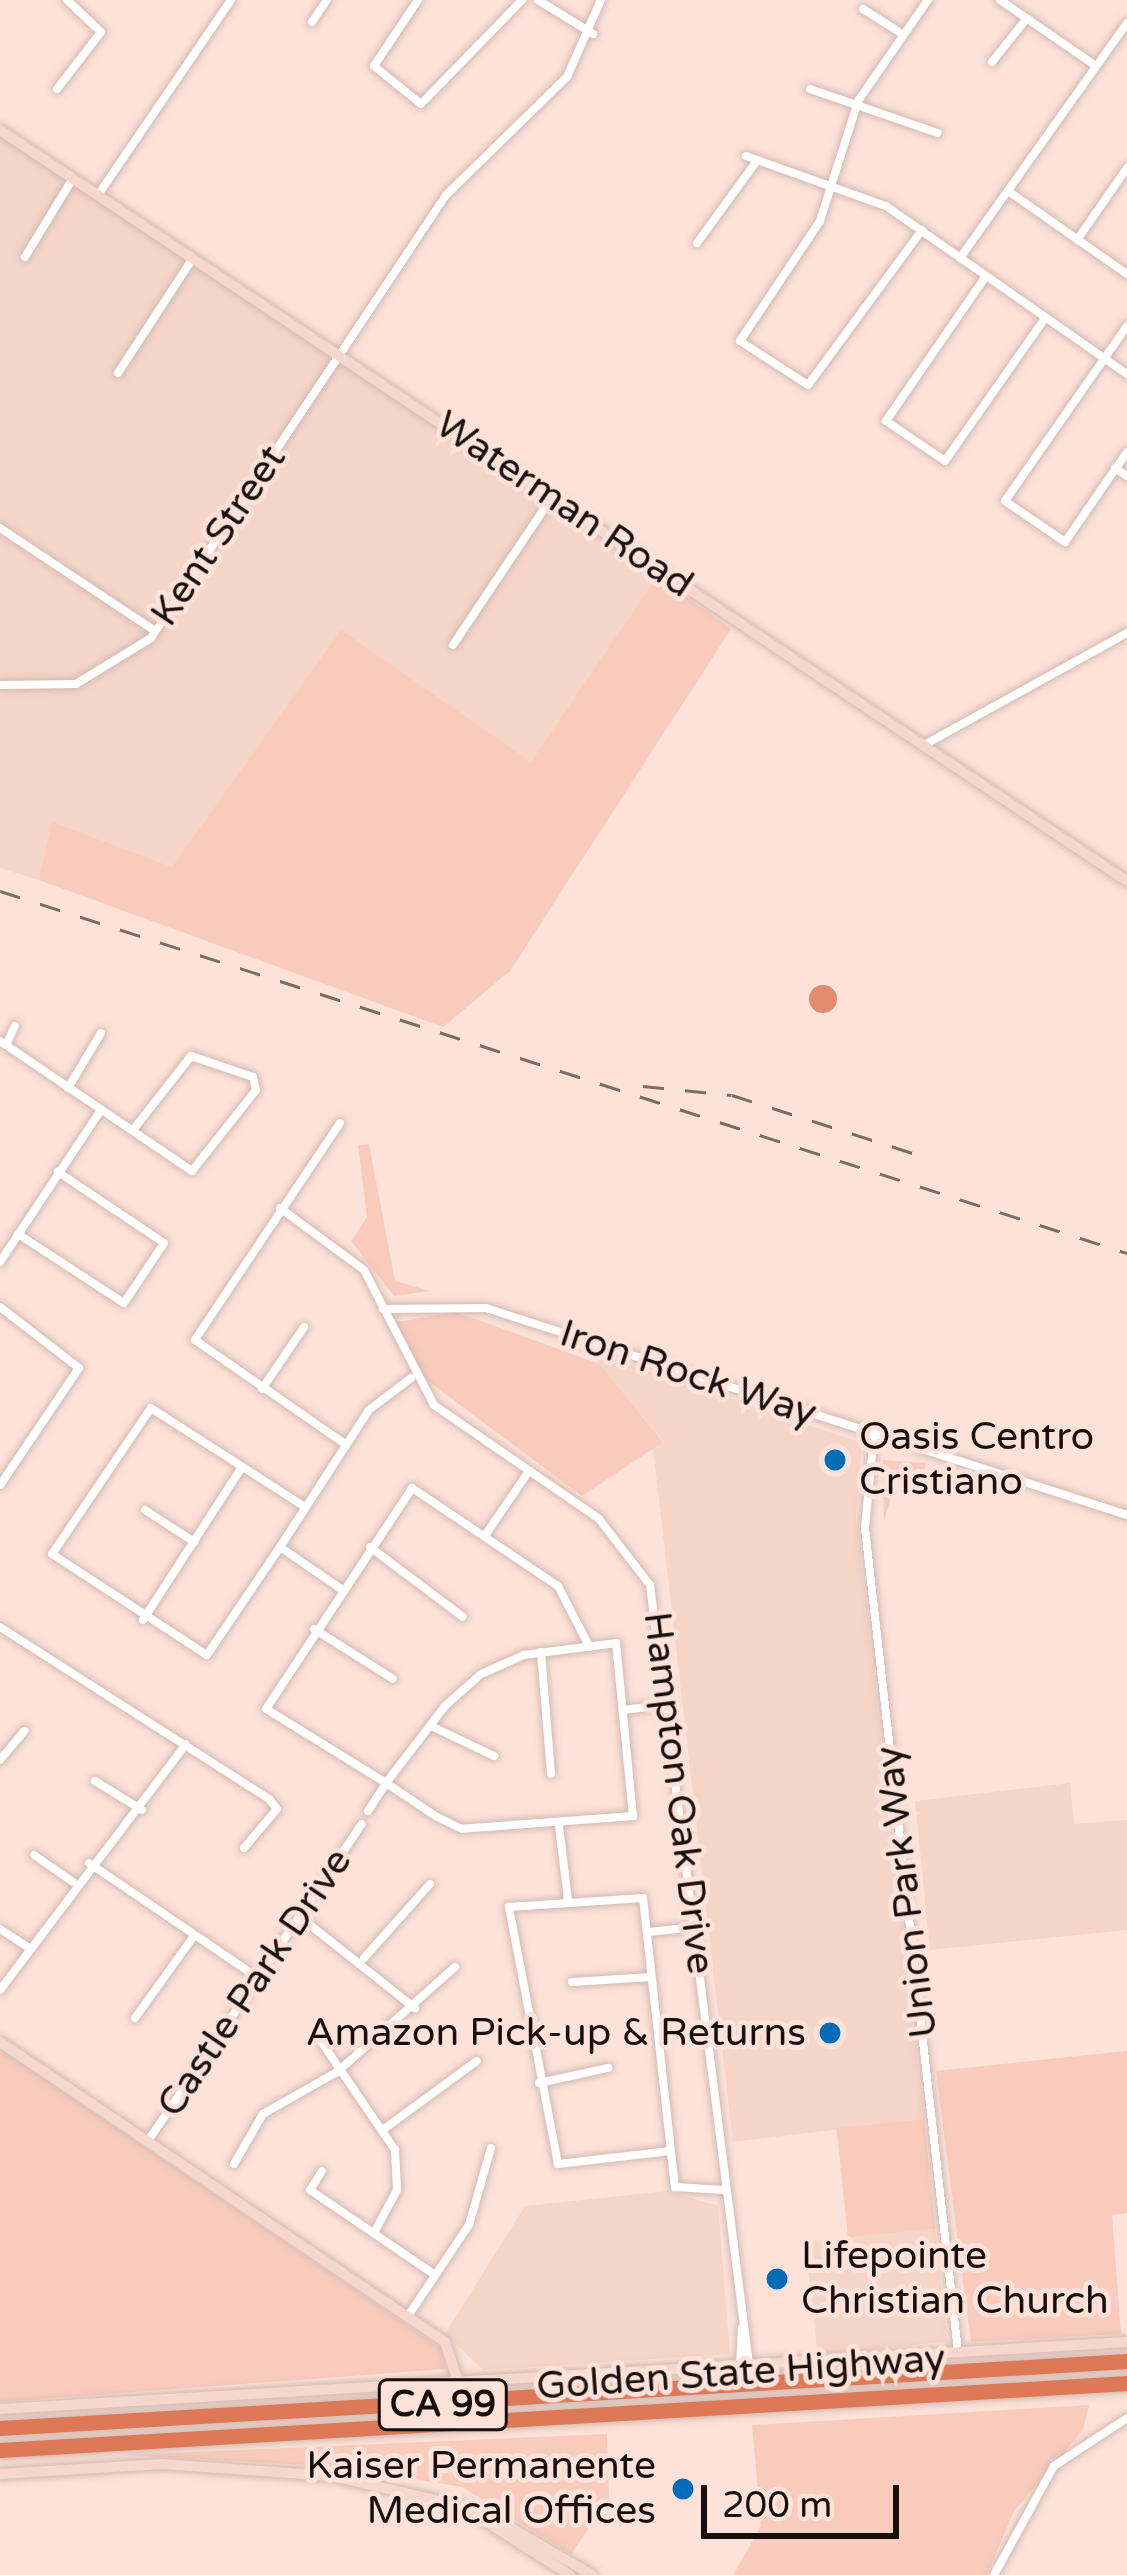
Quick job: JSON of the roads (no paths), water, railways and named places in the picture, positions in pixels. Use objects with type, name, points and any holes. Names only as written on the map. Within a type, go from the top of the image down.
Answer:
[{"type":"highway","name":"Golden State Highway","points":[[0,2428],[1127,2361]]},
{"type":"highway","name":"Golden State Highway","points":[[0,2450],[1127,2383]]},
{"type":"main road","name":"Waterman Road","points":[[0,130],[1127,881]]},
{"type":"main road","points":[[0,2042],[408,2316],[455,2353],[463,2381]]},
{"type":"main road","points":[[0,2409],[1127,2342]]},
{"type":"main road","points":[[0,2474],[162,2464],[333,2476],[468,2510],[582,2575]]},
{"type":"main road","points":[[468,2510],[512,2538],[592,2575]]},
{"type":"main road","points":[[554,2558],[570,2575]]},
{"type":"street","points":[[57,88],[101,32],[67,0]]},
{"type":"street","points":[[98,195],[231,0]]},
{"type":"street","points":[[312,22],[327,0]]},
{"type":"street","points":[[418,0],[374,66],[422,104],[522,0]]},
{"type":"street","points":[[538,0],[592,34]]},
{"type":"street","name":"Kent Street","points":[[0,686],[83,681],[155,632],[446,195],[568,77],[592,34],[601,0]]},
{"type":"street","points":[[922,230],[808,386],[791,380],[740,329],[820,221],[858,101],[928,0]]},
{"type":"street","points":[[1000,0],[1096,67]]},
{"type":"street","points":[[863,9],[901,33]]},
{"type":"street","points":[[992,62],[1027,18]]},
{"type":"street","points":[[960,259],[1123,36],[1127,23]]},
{"type":"street","points":[[810,89],[858,101],[938,134]]},
{"type":"street","points":[[746,156],[832,184],[922,230],[1127,374]]},
{"type":"street","points":[[697,243],[756,161]]},
{"type":"street","points":[[1078,239],[1127,168]]},
{"type":"street","points":[[25,256],[74,178]]},
{"type":"street","points":[[1008,191],[1127,274]]},
{"type":"street","points":[[118,373],[193,258]]},
{"type":"street","points":[[986,276],[886,421],[945,461],[1045,317]]},
{"type":"street","points":[[1127,326],[1005,501],[1065,542],[1127,452]]},
{"type":"street","points":[[1115,468],[1127,476]]},
{"type":"street","points":[[453,645],[552,497]]},
{"type":"street","points":[[0,528],[155,632]]},
{"type":"street","points":[[924,745],[1127,633]]},
{"type":"street","points":[[15,1026],[3,1043],[192,1171],[256,1090],[253,1077],[191,1056],[133,1130]]},
{"type":"street","points":[[68,1088],[101,1033]]},
{"type":"street","points":[[0,1262],[100,1110]]},
{"type":"street","points":[[340,1123],[195,1340],[345,1444]]},
{"type":"street","points":[[18,1234],[124,1304],[164,1243],[58,1172]]},
{"type":"street","name":"Hampton Oak Drive","points":[[280,1208],[355,1259],[383,1310],[411,1378],[455,1424],[599,1519],[641,1568],[662,1620],[744,2365]]},
{"type":"street","points":[[0,1307],[79,1368],[0,1485]]},
{"type":"street","name":"Iron Rock Way","points":[[383,1310],[486,1308],[1127,1515]]},
{"type":"street","points":[[262,1389],[304,1327]]},
{"type":"street","points":[[305,1507],[151,1408],[54,1546],[56,1562],[143,1620],[207,1655],[280,1547],[345,1444],[411,1378]]},
{"type":"street","name":"Union Park Way","points":[[874,1434],[866,1528],[958,2352]]},
{"type":"street","points":[[143,1620],[242,1467]]},
{"type":"street","points":[[486,1534],[529,1470]]},
{"type":"street","points":[[368,1811],[386,1783],[431,1726],[481,1674],[542,1652],[616,1643],[633,1816],[472,1832],[386,1783],[266,1709],[341,1588],[412,1488],[486,1534],[563,1592],[589,1646]]},
{"type":"street","points":[[146,1510],[194,1541]]},
{"type":"street","points":[[280,1547],[341,1588]]},
{"type":"street","points":[[370,1547],[463,1617]]},
{"type":"street","points":[[0,1627],[186,1744],[277,1809],[244,1848]]},
{"type":"street","points":[[314,1629],[393,1679]]},
{"type":"street","points":[[542,1652],[551,1774]]},
{"type":"street","points":[[624,1710],[670,1704]]},
{"type":"street","points":[[431,1726],[494,1756]]},
{"type":"street","points":[[0,1760],[24,1731]]},
{"type":"street","points":[[0,1990],[73,1882],[142,1810],[186,1744]]},
{"type":"street","points":[[95,1781],[142,1810]]},
{"type":"street","name":"Castle Park Drive","points":[[148,2142],[362,1824]]},
{"type":"street","points":[[559,1826],[568,1898]]},
{"type":"street","points":[[34,1855],[73,1882]]},
{"type":"street","points":[[89,1863],[260,1979]]},
{"type":"street","points":[[364,1958],[430,1884]]},
{"type":"street","points":[[671,2152],[558,2164],[504,1917],[568,1898],[631,1893],[643,1898],[671,2152],[684,2195],[724,2190]]},
{"type":"street","points":[[300,1917],[364,1958],[416,2008]]},
{"type":"street","points":[[649,1932],[696,1927]]},
{"type":"street","points":[[0,1929],[28,1947]]},
{"type":"street","points":[[135,2018],[194,1936]]},
{"type":"street","points":[[233,2164],[263,2114],[337,2072],[416,2008],[455,1967]]},
{"type":"street","points":[[572,1982],[651,1977]]},
{"type":"street","points":[[318,2037],[337,2072],[384,2129],[398,2182],[374,2233]]},
{"type":"street","points":[[384,2129],[477,2062]]},
{"type":"street","points":[[539,2083],[608,2068]]},
{"type":"street","points":[[408,2316],[472,2219],[490,2148]]},
{"type":"street","points":[[322,2170],[310,2190],[436,2275]]},
{"type":"street","points":[[994,2575],[1054,2466],[1127,2418]]},
{"type":"railway","points":[[0,891],[1127,1253]]},
{"type":"railway","points":[[643,1086],[732,1095],[916,1154]]},
{"type":"place","name":"Oasis Centro Cristiano","points":[[835,1460]]},
{"type":"place","name":"Amazon Pick-up & Returns","points":[[830,2033]]},
{"type":"place","name":"Lifepointe Christian Church","points":[[777,2279]]},
{"type":"place","name":"Kaiser Permanente Medical Offices","points":[[683,2489]]}]
